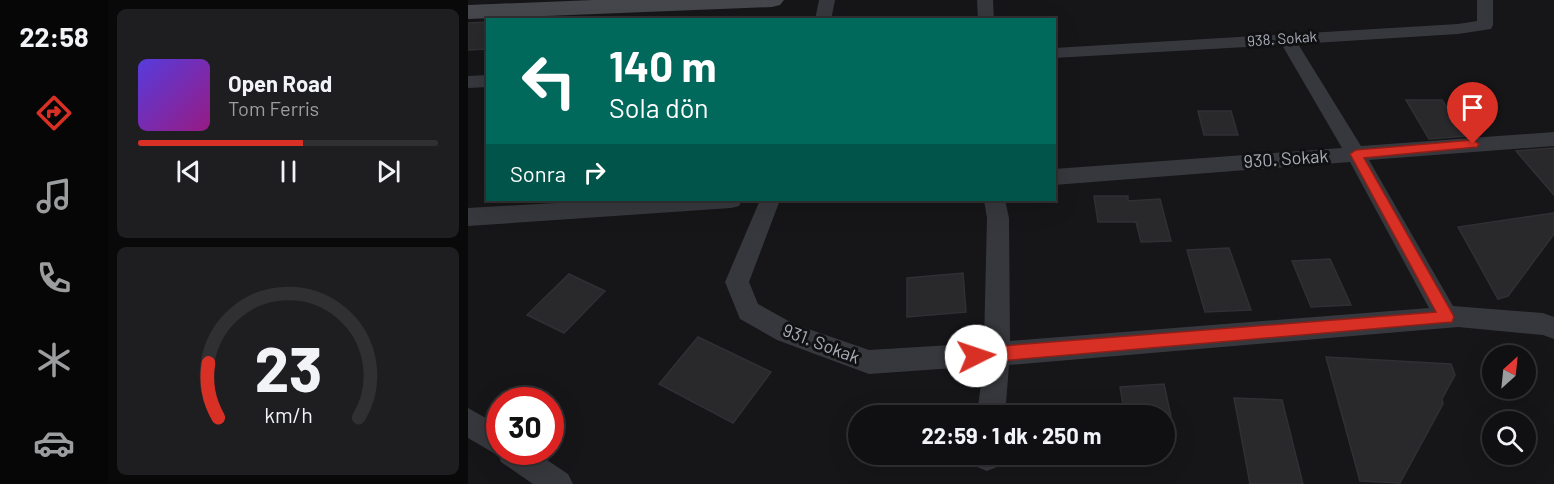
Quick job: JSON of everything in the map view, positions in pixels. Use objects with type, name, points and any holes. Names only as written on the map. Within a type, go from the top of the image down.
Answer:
[{"type":"main road","points":[[468,12],[772,0]]},
{"type":"street","points":[[823,18],[827,0]]},
{"type":"street","points":[[985,0],[986,18]]},
{"type":"street","name":"938. Sokak","points":[[1056,53],[1458,29],[1485,25],[1485,0]]},
{"type":"street","points":[[1287,39],[1356,154],[1447,317]]},
{"type":"street","points":[[468,82],[486,81]]},
{"type":"street","name":"930. Sokak","points":[[1056,177],[1554,139]]},
{"type":"street","points":[[468,217],[716,201]]},
{"type":"street","name":"931. Sokak","points":[[770,201],[738,282],[749,310],[786,332],[869,363],[1447,317],[1532,323],[1554,328]]},
{"type":"street","points":[[992,405],[997,354],[998,218],[995,201]]},
{"type":"street","points":[[468,422],[486,434]]},
{"type":"street","points":[[530,465],[558,484]]},
{"type":"building","points":[[486,22],[486,49],[468,50],[468,23]]},
{"type":"building","points":[[1406,100],[1442,100],[1466,136],[1429,139]]},
{"type":"building","points":[[1198,111],[1231,111],[1238,135],[1204,135]]},
{"type":"building","points":[[1554,148],[1554,195],[1516,151]]},
{"type":"building","points":[[1094,196],[1128,196],[1128,201],[1160,199],[1171,241],[1141,242],[1136,222],[1098,222]]},
{"type":"building","points":[[1554,213],[1554,234],[1508,296],[1498,299],[1458,227]]},
{"type":"building","points":[[1229,248],[1251,310],[1205,312],[1187,250]]},
{"type":"building","points":[[1330,259],[1351,305],[1311,307],[1292,261]]},
{"type":"building","points":[[963,273],[966,312],[907,317],[907,278]]},
{"type":"building","points":[[569,274],[605,291],[564,333],[527,315]]},
{"type":"building","points":[[698,337],[771,372],[733,423],[659,384]]},
{"type":"building","points":[[1326,357],[1451,364],[1455,375],[1442,399],[1443,404],[1400,483],[1360,481]]},
{"type":"building","points":[[1164,384],[1169,405],[1123,405],[1120,387]]},
{"type":"building","points":[[1234,398],[1282,400],[1303,484],[1250,484]]},
{"type":"route","points":[[976,356],[1447,317],[1356,154],[1473,144]]}]
